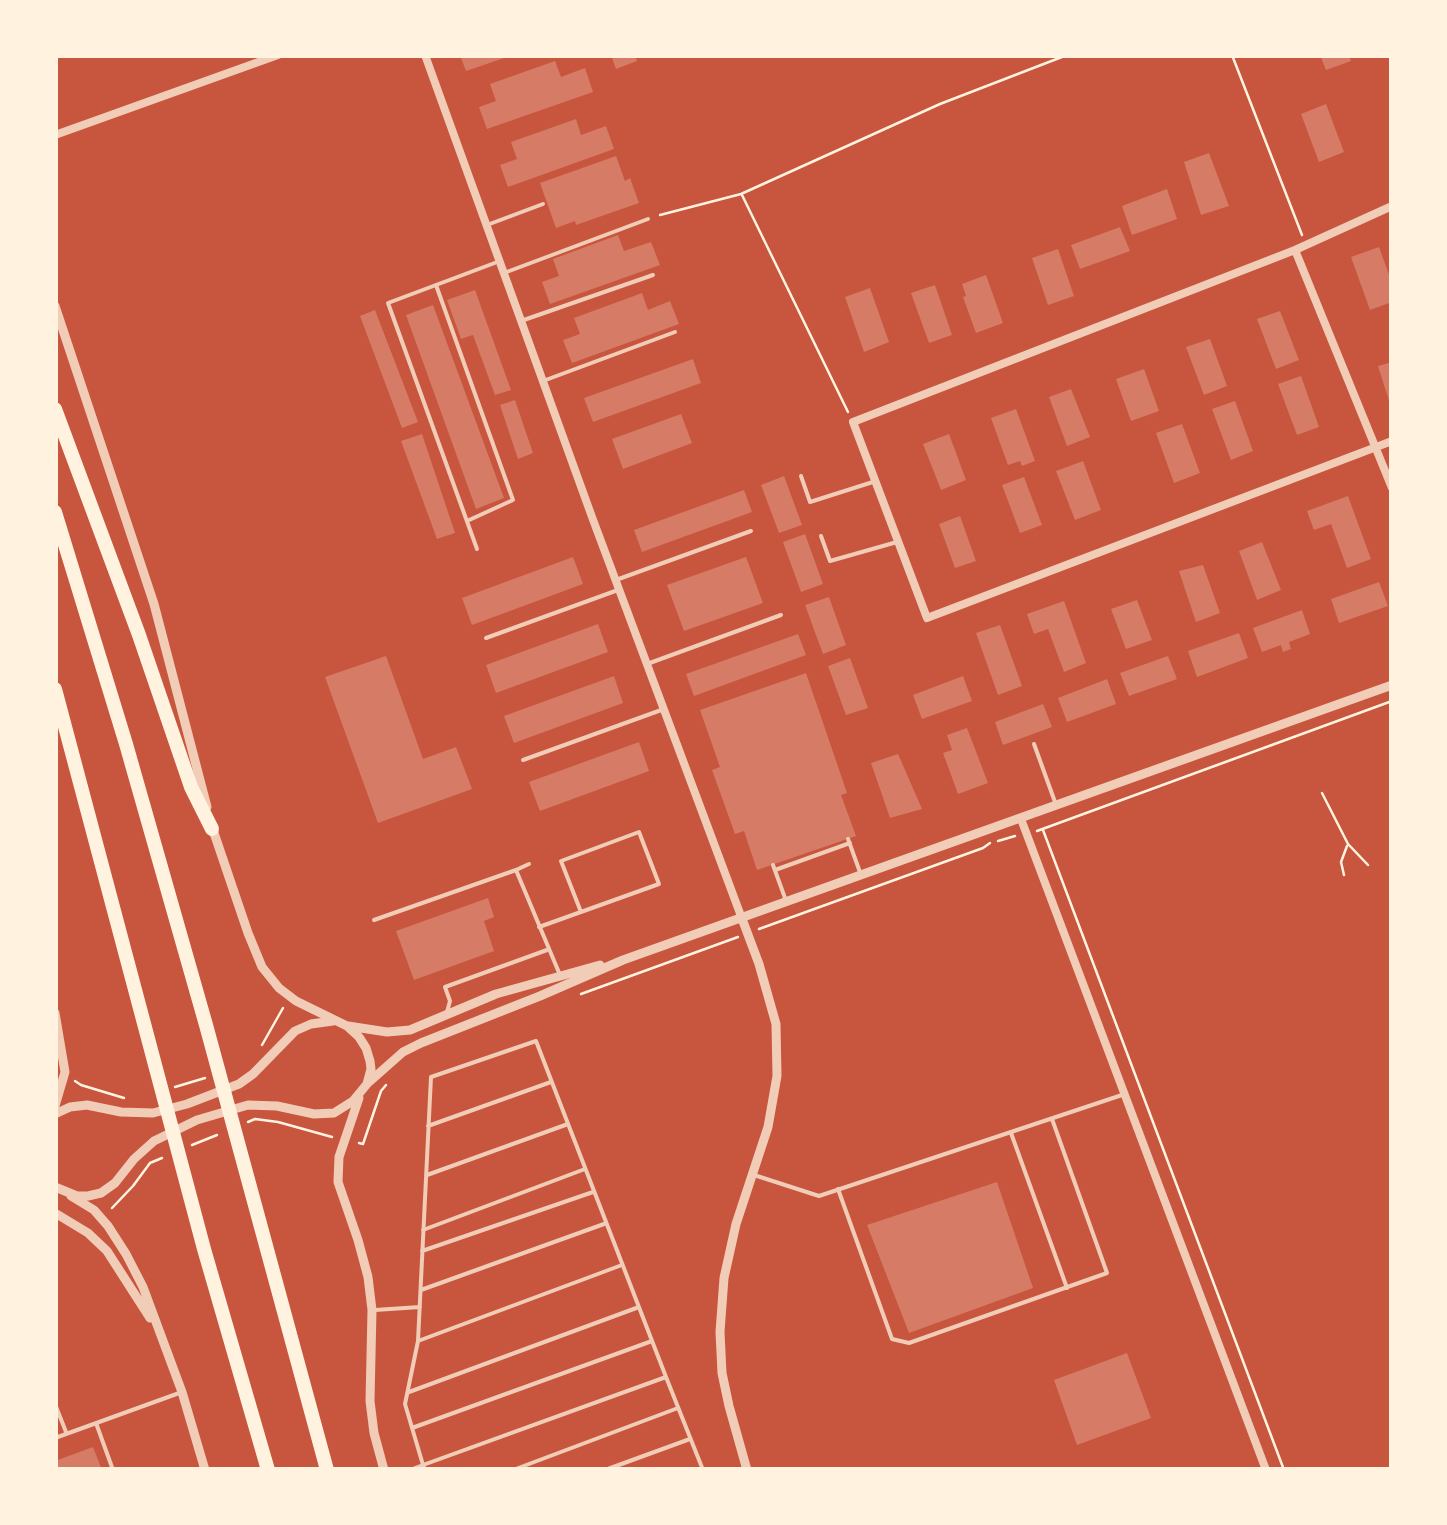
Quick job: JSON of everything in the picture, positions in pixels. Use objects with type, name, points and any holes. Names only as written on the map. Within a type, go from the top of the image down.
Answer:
[{"type":"highway","points":[[55,409],[192,787],[212,828]]},
{"type":"highway","points":[[55,512],[206,1025],[327,1470]]},
{"type":"highway","points":[[55,689],[204,1249],[268,1470]]},
{"type":"street","points":[[55,136],[278,55]]},
{"type":"street","points":[[426,55],[748,933],[776,1024],[777,1076],[768,1126],[736,1224],[720,1332],[726,1390],[747,1470]]},
{"type":"street","points":[[1392,206],[1295,250],[854,422],[927,618],[1392,440]]},
{"type":"street","points":[[1295,250],[1392,488]]},
{"type":"street","points":[[55,306],[154,604],[212,828],[248,934],[262,967],[279,988],[296,1001],[347,1026],[401,1032],[496,994],[622,960]]},
{"type":"street","points":[[68,1194],[101,1193],[154,1141],[197,1120],[248,1105],[324,1114],[340,1110],[403,1052],[622,960],[1392,684]]},
{"type":"street","points":[[1021,819],[1266,1470]]},
{"type":"street","points":[[55,1013],[66,1072],[55,1106]]},
{"type":"street","points":[[55,1114],[79,1105],[152,1114],[187,1104],[254,1074],[295,1031],[319,1022],[336,1021]]},
{"type":"street","points":[[347,1026],[369,1054],[371,1069],[339,1157],[337,1177],[365,1261],[372,1310],[370,1401],[384,1470]]},
{"type":"street","points":[[55,1187],[94,1210],[115,1236],[143,1287],[182,1392],[205,1470]]},
{"type":"street","points":[[55,1213],[88,1233],[107,1251],[162,1338]]},
{"type":"lane","points":[[487,225],[543,204]]},
{"type":"lane","points":[[504,273],[648,219]]},
{"type":"lane","points":[[477,549],[388,303],[500,260]]},
{"type":"lane","points":[[521,321],[653,275]]},
{"type":"lane","points":[[436,285],[513,500],[467,521]]},
{"type":"lane","points":[[543,380],[675,332]]},
{"type":"lane","points":[[801,476],[810,502],[876,482]]},
{"type":"lane","points":[[486,638],[751,531]]},
{"type":"lane","points":[[821,536],[830,562],[897,542]]},
{"type":"lane","points":[[647,664],[780,614]]},
{"type":"lane","points":[[523,760],[664,710]]},
{"type":"lane","points":[[1034,744],[1056,806]]},
{"type":"lane","points":[[539,927],[581,912],[659,884],[640,832],[561,861],[581,912]]},
{"type":"lane","points":[[786,901],[774,868],[849,841],[861,875]]},
{"type":"lane","points":[[374,920],[529,864]]},
{"type":"lane","points":[[516,870],[560,975]]},
{"type":"lane","points":[[447,1014],[450,1000],[445,987],[548,950]]},
{"type":"lane","points":[[424,1468],[405,1404],[418,1341],[430,1077],[536,1041],[703,1470]]},
{"type":"lane","points":[[428,1126],[552,1082]]},
{"type":"lane","points":[[754,1175],[819,1196],[1125,1094]]},
{"type":"lane","points":[[838,1189],[892,1339],[908,1343],[1107,1273],[1052,1118]]},
{"type":"lane","points":[[427,1174],[568,1124]]},
{"type":"lane","points":[[1011,1132],[1067,1288]]},
{"type":"lane","points":[[424,1230],[585,1169]]},
{"type":"lane","points":[[422,1251],[594,1192]]},
{"type":"lane","points":[[420,1290],[606,1223]]},
{"type":"lane","points":[[418,1341],[622,1264]]},
{"type":"lane","points":[[372,1310],[420,1307]]},
{"type":"lane","points":[[406,1393],[639,1307]]},
{"type":"lane","points":[[412,1428],[652,1340]]},
{"type":"lane","points":[[410,1470],[666,1378]]},
{"type":"lane","points":[[55,1438],[182,1392]]},
{"type":"lane","points":[[55,1404],[66,1434]]},
{"type":"lane","points":[[513,1470],[678,1408]]},
{"type":"lane","points":[[96,1423],[112,1470]]},
{"type":"lane","points":[[605,1470],[690,1439]]},
{"type":"path","points":[[658,215],[741,194],[940,104],[1067,55]]},
{"type":"path","points":[[1232,55],[1306,245]]},
{"type":"path","points":[[741,194],[854,422]]},
{"type":"path","points":[[569,998],[992,842],[1043,830],[1116,804],[1392,701]]},
{"type":"path","points":[[1322,793],[1348,844],[1368,865]]},
{"type":"path","points":[[1043,830],[1284,1470]]},
{"type":"path","points":[[1344,875],[1341,862],[1348,844]]},
{"type":"path","points":[[262,1045],[283,1007]]},
{"type":"path","points":[[356,1142],[363,1144],[381,1092],[392,1076]]},
{"type":"path","points":[[169,1089],[204,1078]]},
{"type":"path","points":[[73,1079],[133,1100]]},
{"type":"path","points":[[238,1126],[255,1119],[331,1137]]},
{"type":"path","points":[[185,1148],[220,1134]]},
{"type":"path","points":[[106,1214],[150,1162],[168,1156]]},
{"type":"building","points":[[460,55],[510,55],[510,56],[466,71]]},
{"type":"building","points":[[611,55],[635,55],[637,61],[616,69]]},
{"type":"building","points":[[1320,55],[1349,55],[1351,61],[1326,70]]},
{"type":"building","points":[[555,61],[561,77],[585,68],[593,92],[487,129],[479,107],[496,101],[490,84]]},
{"type":"building","points":[[1326,104],[1344,152],[1319,162],[1301,114]]},
{"type":"building","points":[[576,119],[581,135],[606,126],[614,149],[508,187],[500,165],[517,159],[511,142]]},
{"type":"building","points":[[1209,153],[1229,206],[1201,215],[1184,162]]},
{"type":"building","points":[[616,156],[639,203],[556,228],[540,183]]},
{"type":"building","points":[[1167,189],[1177,219],[1132,235],[1122,206]]},
{"type":"building","points":[[1120,227],[1130,251],[1080,269],[1071,245]]},
{"type":"building","points":[[618,235],[624,251],[651,242],[660,265],[550,304],[542,282],[559,276],[553,259]]},
{"type":"building","points":[[1379,247],[1392,283],[1392,302],[1370,310],[1351,257]]},
{"type":"building","points":[[1058,249],[1074,296],[1048,305],[1032,258]]},
{"type":"building","points":[[986,275],[1003,323],[976,333],[962,284]]},
{"type":"building","points":[[935,285],[952,335],[929,343],[911,293]]},
{"type":"building","points":[[870,288],[889,342],[864,352],[845,297]]},
{"type":"building","points":[[475,290],[511,390],[495,395],[473,335],[461,339],[447,300]]},
{"type":"building","points":[[642,293],[648,310],[670,301],[679,324],[572,363],[563,340],[580,334],[574,318]]},
{"type":"building","points":[[433,305],[504,498],[476,509],[406,315]]},
{"type":"building","points":[[375,310],[418,422],[402,428],[360,316]]},
{"type":"building","points":[[1280,311],[1299,360],[1276,369],[1257,319]]},
{"type":"building","points":[[1210,339],[1227,386],[1204,395],[1186,347]]},
{"type":"building","points":[[693,359],[701,383],[593,422],[584,398]]},
{"type":"building","points":[[1392,362],[1392,406],[1391,407],[1378,366]]},
{"type":"building","points":[[1144,369],[1159,411],[1131,421],[1116,379]]},
{"type":"building","points":[[1301,376],[1319,427],[1297,435],[1278,384]]},
{"type":"building","points":[[1071,389],[1090,437],[1067,446],[1049,397]]},
{"type":"building","points":[[515,400],[533,453],[518,459],[500,405]]},
{"type":"building","points":[[1235,401],[1253,451],[1231,460],[1212,409]]},
{"type":"building","points":[[1016,409],[1035,461],[1022,466],[1020,461],[1008,465],[991,418]]},
{"type":"building","points":[[681,414],[692,443],[623,469],[612,439]]},
{"type":"building","points":[[1182,424],[1200,473],[1174,483],[1156,433]]},
{"type":"building","points":[[422,434],[455,533],[437,539],[401,441]]},
{"type":"building","points":[[949,434],[966,480],[941,490],[923,444]]},
{"type":"building","points":[[1083,461],[1101,510],[1075,520],[1056,471]]},
{"type":"building","points":[[784,476],[802,525],[779,533],[761,485]]},
{"type":"building","points":[[1024,477],[1042,525],[1020,533],[1002,485]]},
{"type":"building","points":[[744,490],[752,512],[642,552],[634,530]]},
{"type":"building","points":[[1348,496],[1371,559],[1347,568],[1331,524],[1314,530],[1307,511]]},
{"type":"building","points":[[960,516],[976,561],[955,568],[939,524]]},
{"type":"building","points":[[805,534],[823,584],[801,592],[783,542]]},
{"type":"building","points":[[1262,542],[1281,590],[1257,600],[1239,551]]},
{"type":"building","points":[[573,557],[583,584],[472,625],[462,598]]},
{"type":"building","points":[[746,557],[763,603],[684,631],[667,585]]},
{"type":"building","points":[[1203,565],[1220,613],[1196,622],[1179,571]]},
{"type":"building","points":[[1379,582],[1388,606],[1339,623],[1331,599]]},
{"type":"building","points":[[829,597],[846,645],[823,654],[805,605]]},
{"type":"building","points":[[1137,600],[1152,640],[1126,649],[1111,609]]},
{"type":"building","points":[[1064,601],[1086,663],[1064,672],[1048,629],[1034,634],[1027,614]]},
{"type":"building","points":[[1302,610],[1310,634],[1289,642],[1291,649],[1283,652],[1281,645],[1262,652],[1253,628]]},
{"type":"building","points":[[598,624],[608,652],[496,693],[486,665]]},
{"type":"building","points":[[1000,625],[1022,686],[998,695],[976,633]]},
{"type":"building","points":[[1239,633],[1248,658],[1197,677],[1188,651]]},
{"type":"building","points":[[798,634],[806,655],[694,696],[686,674]]},
{"type":"building","points":[[386,656],[423,759],[456,747],[472,789],[378,823],[325,677]]},
{"type":"building","points":[[1168,656],[1177,679],[1129,696],[1120,673]]},
{"type":"building","points":[[850,658],[868,708],[846,715],[828,666]]},
{"type":"building","points":[[806,673],[847,793],[841,795],[856,836],[757,870],[744,831],[735,834],[712,770],[720,767],[700,710]]},
{"type":"building","points":[[614,676],[623,703],[514,743],[504,716]]},
{"type":"building","points":[[963,676],[972,701],[922,719],[913,695]]},
{"type":"building","points":[[1107,679],[1116,704],[1067,722],[1058,698]]},
{"type":"building","points":[[1043,704],[1052,727],[1003,745],[995,722]]},
{"type":"building","points":[[967,728],[988,783],[958,794],[943,753],[952,750],[947,735]]},
{"type":"building","points":[[639,742],[649,771],[540,811],[529,782]]},
{"type":"building","points":[[898,754],[922,809],[890,818],[871,763]]},
{"type":"building","points":[[488,898],[494,917],[484,921],[494,951],[414,980],[396,931]]},
{"type":"building","points":[[997,1182],[1033,1288],[909,1333],[867,1225]]},
{"type":"building","points":[[1127,1353],[1151,1418],[1077,1445],[1054,1380]]},
{"type":"building","points":[[93,1447],[102,1470],[55,1470],[55,1461]]}]
